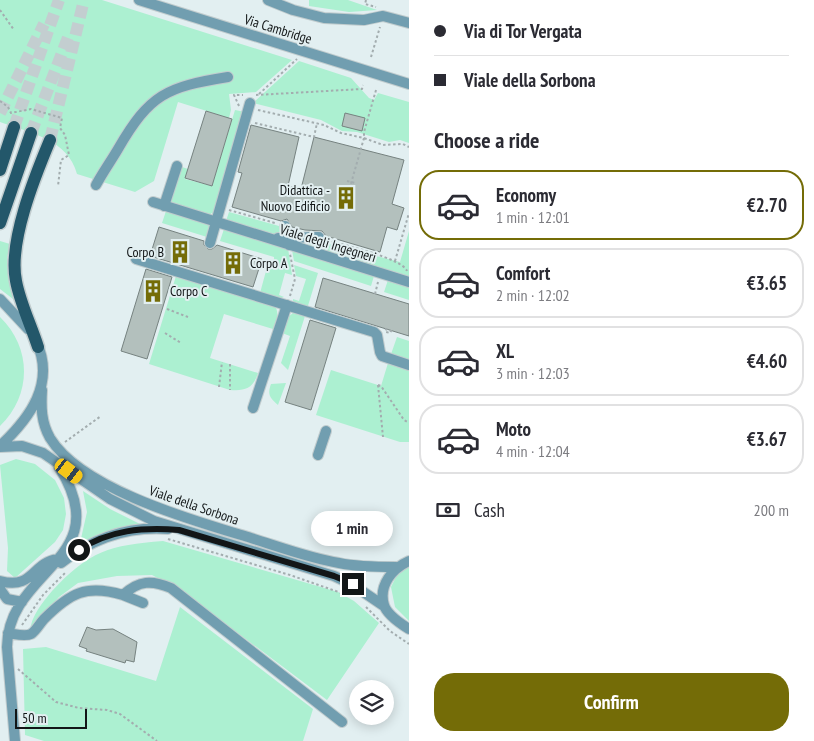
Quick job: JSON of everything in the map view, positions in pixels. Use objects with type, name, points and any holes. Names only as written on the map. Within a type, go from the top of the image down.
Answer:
[{"type":"main road","points":[[0,170],[14,127]]},
{"type":"main road","points":[[0,223],[31,133]]},
{"type":"main road","points":[[38,347],[17,288],[14,253],[21,224],[50,140]]},
{"type":"street","name":"Via Cambridge","points":[[139,0],[409,84]]},
{"type":"street","points":[[268,0],[301,13],[329,18],[364,20],[384,16],[409,23]]},
{"type":"street","points":[[96,185],[130,127],[152,102],[181,87],[228,77]]},
{"type":"street","points":[[210,243],[250,106]]},
{"type":"street","points":[[164,206],[177,166]]},
{"type":"street","name":"Viale degli Ingegneri","points":[[153,202],[270,239],[288,241],[409,282]]},
{"type":"street","points":[[285,226],[288,241],[319,237]]},
{"type":"street","points":[[136,259],[376,333],[382,356],[409,364]]},
{"type":"street","name":"Viale della Sorbona","points":[[0,299],[27,326],[38,347],[44,370],[42,390],[43,420],[50,439],[84,470],[112,487],[180,516],[323,560],[369,567],[396,567]]},
{"type":"street","points":[[253,408],[287,305]]},
{"type":"street","points":[[0,446],[24,420],[42,390]]},
{"type":"street","points":[[318,455],[326,431]]},
{"type":"street","name":"Viale della Sorbona","points":[[0,446],[26,447],[43,453],[110,499],[179,530],[334,576],[353,584],[384,606],[409,629]]},
{"type":"street","points":[[15,741],[5,636],[22,602],[72,540],[78,513],[73,490],[56,462]]},
{"type":"street","points":[[48,571],[85,546],[106,536],[140,529],[179,530]]},
{"type":"street","points":[[5,582],[24,582],[46,562],[58,558]]},
{"type":"street","points":[[384,606],[384,589],[396,567],[409,561]]},
{"type":"street","points":[[5,582],[17,592],[22,602]]},
{"type":"street","points":[[123,595],[140,582],[151,582],[171,588],[342,722]]},
{"type":"street","points":[[0,589],[7,599],[22,602]]},
{"type":"street","points":[[5,636],[31,634],[60,603],[77,592],[109,591],[143,603]]},
{"type":"path","points":[[366,0],[365,4],[385,10],[371,57]]},
{"type":"path","points":[[0,10],[14,30]]},
{"type":"path","points":[[250,106],[258,94],[297,59]]},
{"type":"path","points":[[363,85],[362,89],[234,96],[237,106],[250,106],[317,123],[341,133],[364,138],[382,145],[403,144],[409,147]]},
{"type":"path","points":[[350,186],[376,90]]},
{"type":"path","points":[[250,122],[314,137],[317,123]]},
{"type":"path","points":[[286,133],[290,131]]},
{"type":"path","points":[[347,181],[355,183]]},
{"type":"path","points":[[346,186],[354,188]]},
{"type":"path","points":[[395,262],[409,213]]},
{"type":"path","points":[[287,305],[295,279],[288,241]]},
{"type":"path","points":[[375,294],[381,274]]},
{"type":"path","points":[[167,309],[188,317]]},
{"type":"path","points":[[165,333],[181,343]]},
{"type":"path","points":[[219,387],[222,362]]},
{"type":"path","points":[[230,364],[230,390]]},
{"type":"path","points":[[383,437],[378,385],[381,386],[404,420],[409,423]]},
{"type":"path","points":[[58,447],[101,416]]},
{"type":"path","points":[[167,539],[329,587],[354,598]]},
{"type":"path","points":[[22,626],[43,595],[68,570]]},
{"type":"path","points":[[361,603],[390,631],[409,644]]},
{"type":"path","points":[[8,670],[56,702],[79,708],[107,710],[120,714],[157,741]]},
{"type":"green space","points":[[0,0],[102,0],[292,60],[256,92],[229,94],[231,110],[229,118],[178,102],[154,181],[135,192],[77,174],[72,162],[57,145],[35,134],[0,122]]},
{"type":"green space","points":[[309,0],[348,0],[377,10],[349,12],[309,6]]},
{"type":"green space","points":[[299,61],[351,78],[369,98],[374,100],[378,93],[409,102],[409,143],[400,140],[389,142],[357,132],[342,131],[321,120],[253,103]]},
{"type":"green space","points":[[235,110],[245,112],[233,150],[231,151],[214,216],[212,213],[209,215],[168,203],[179,166],[188,169],[185,179],[212,186]]},
{"type":"green space","points":[[166,211],[211,225],[207,237],[162,223]]},
{"type":"green space","points":[[229,212],[279,226],[282,235],[271,235],[226,221]]},
{"type":"green space","points":[[224,229],[288,248],[292,275],[285,273],[279,295],[284,297],[260,293],[269,260],[274,260],[274,257],[220,241]]},
{"type":"green space","points":[[409,231],[409,277],[296,242],[317,241],[400,262]]},
{"type":"green space","points":[[0,241],[10,244],[7,258],[13,299],[0,289]]},
{"type":"green space","points":[[292,250],[374,276],[371,286],[294,261]]},
{"type":"green space","points":[[294,265],[318,273],[307,309],[293,304],[293,299],[299,301],[306,279],[296,276]]},
{"type":"green space","points":[[176,276],[273,304],[277,310],[273,329],[224,314],[210,358],[258,373],[254,383],[248,388],[230,390],[149,364]]},
{"type":"green space","points":[[388,280],[409,287],[409,300],[384,292]]},
{"type":"green space","points":[[293,313],[305,316],[288,370],[281,363],[290,336],[282,333],[288,317]]},
{"type":"green space","points":[[0,317],[18,343],[24,372],[18,400],[0,426]]},
{"type":"green space","points":[[397,337],[409,341],[409,363],[390,357]]},
{"type":"green space","points":[[388,363],[409,370],[409,442],[400,442],[316,415],[331,370],[381,386]]},
{"type":"green space","points":[[286,383],[278,405],[270,396],[271,384]]},
{"type":"green space","points":[[16,459],[35,464],[55,480],[64,498],[66,514],[63,530],[55,542],[15,578],[7,571],[8,548],[0,465]]},
{"type":"green space","points":[[83,491],[110,509],[142,525],[109,531],[80,543],[87,512]]},
{"type":"green space","points":[[163,541],[338,592],[354,601],[379,623],[327,700],[182,591],[152,575],[117,576],[78,583],[59,597],[30,631],[35,615],[52,591],[89,559],[114,548]]},
{"type":"green space","points":[[409,566],[409,621],[395,607],[391,587],[399,571]]},
{"type":"green space","points":[[180,607],[313,709],[303,741],[44,741],[25,735],[23,649],[46,647],[156,681]]},
{"type":"building","points":[[206,111],[232,119],[212,186],[185,178]]},
{"type":"building","points":[[345,113],[365,118],[362,131],[342,126]]},
{"type":"building","points":[[251,125],[299,137],[288,186],[301,189],[314,137],[404,160],[392,204],[404,208],[397,230],[387,227],[380,252],[326,236],[322,231],[292,227],[287,219],[281,221],[232,207],[242,173],[238,172]]},
{"type":"building","points":[[159,227],[204,241],[204,245],[208,249],[212,249],[217,245],[262,259],[253,287],[150,256]]},
{"type":"building","points":[[146,269],[172,277],[147,359],[121,351]]},
{"type":"building","points":[[323,278],[409,304],[409,336],[315,307]]},
{"type":"building","points":[[310,320],[336,328],[311,410],[285,402]]},
{"type":"building","points":[[87,627],[96,630],[113,629],[137,642],[134,662],[126,660],[125,663],[86,651],[87,649],[79,646]]},
{"type":"tunnel","points":[[14,127],[59,0]]},
{"type":"tunnel","points":[[50,140],[84,0]]},
{"type":"tunnel","points":[[0,113],[44,24]]},
{"type":"tunnel","points":[[31,133],[69,35]]},
{"type":"place","name":"Didattica - Nuovo Edificio","points":[[346,198]]},
{"type":"place","name":"Corpo B","points":[[180,252]]},
{"type":"place","name":"Corpo A","points":[[233,263]]},
{"type":"place","name":"Corpo C","points":[[153,291]]},
{"type":"route","points":[[79,550],[100,538],[130,530],[155,528],[179,530],[334,576],[353,584]]}]
